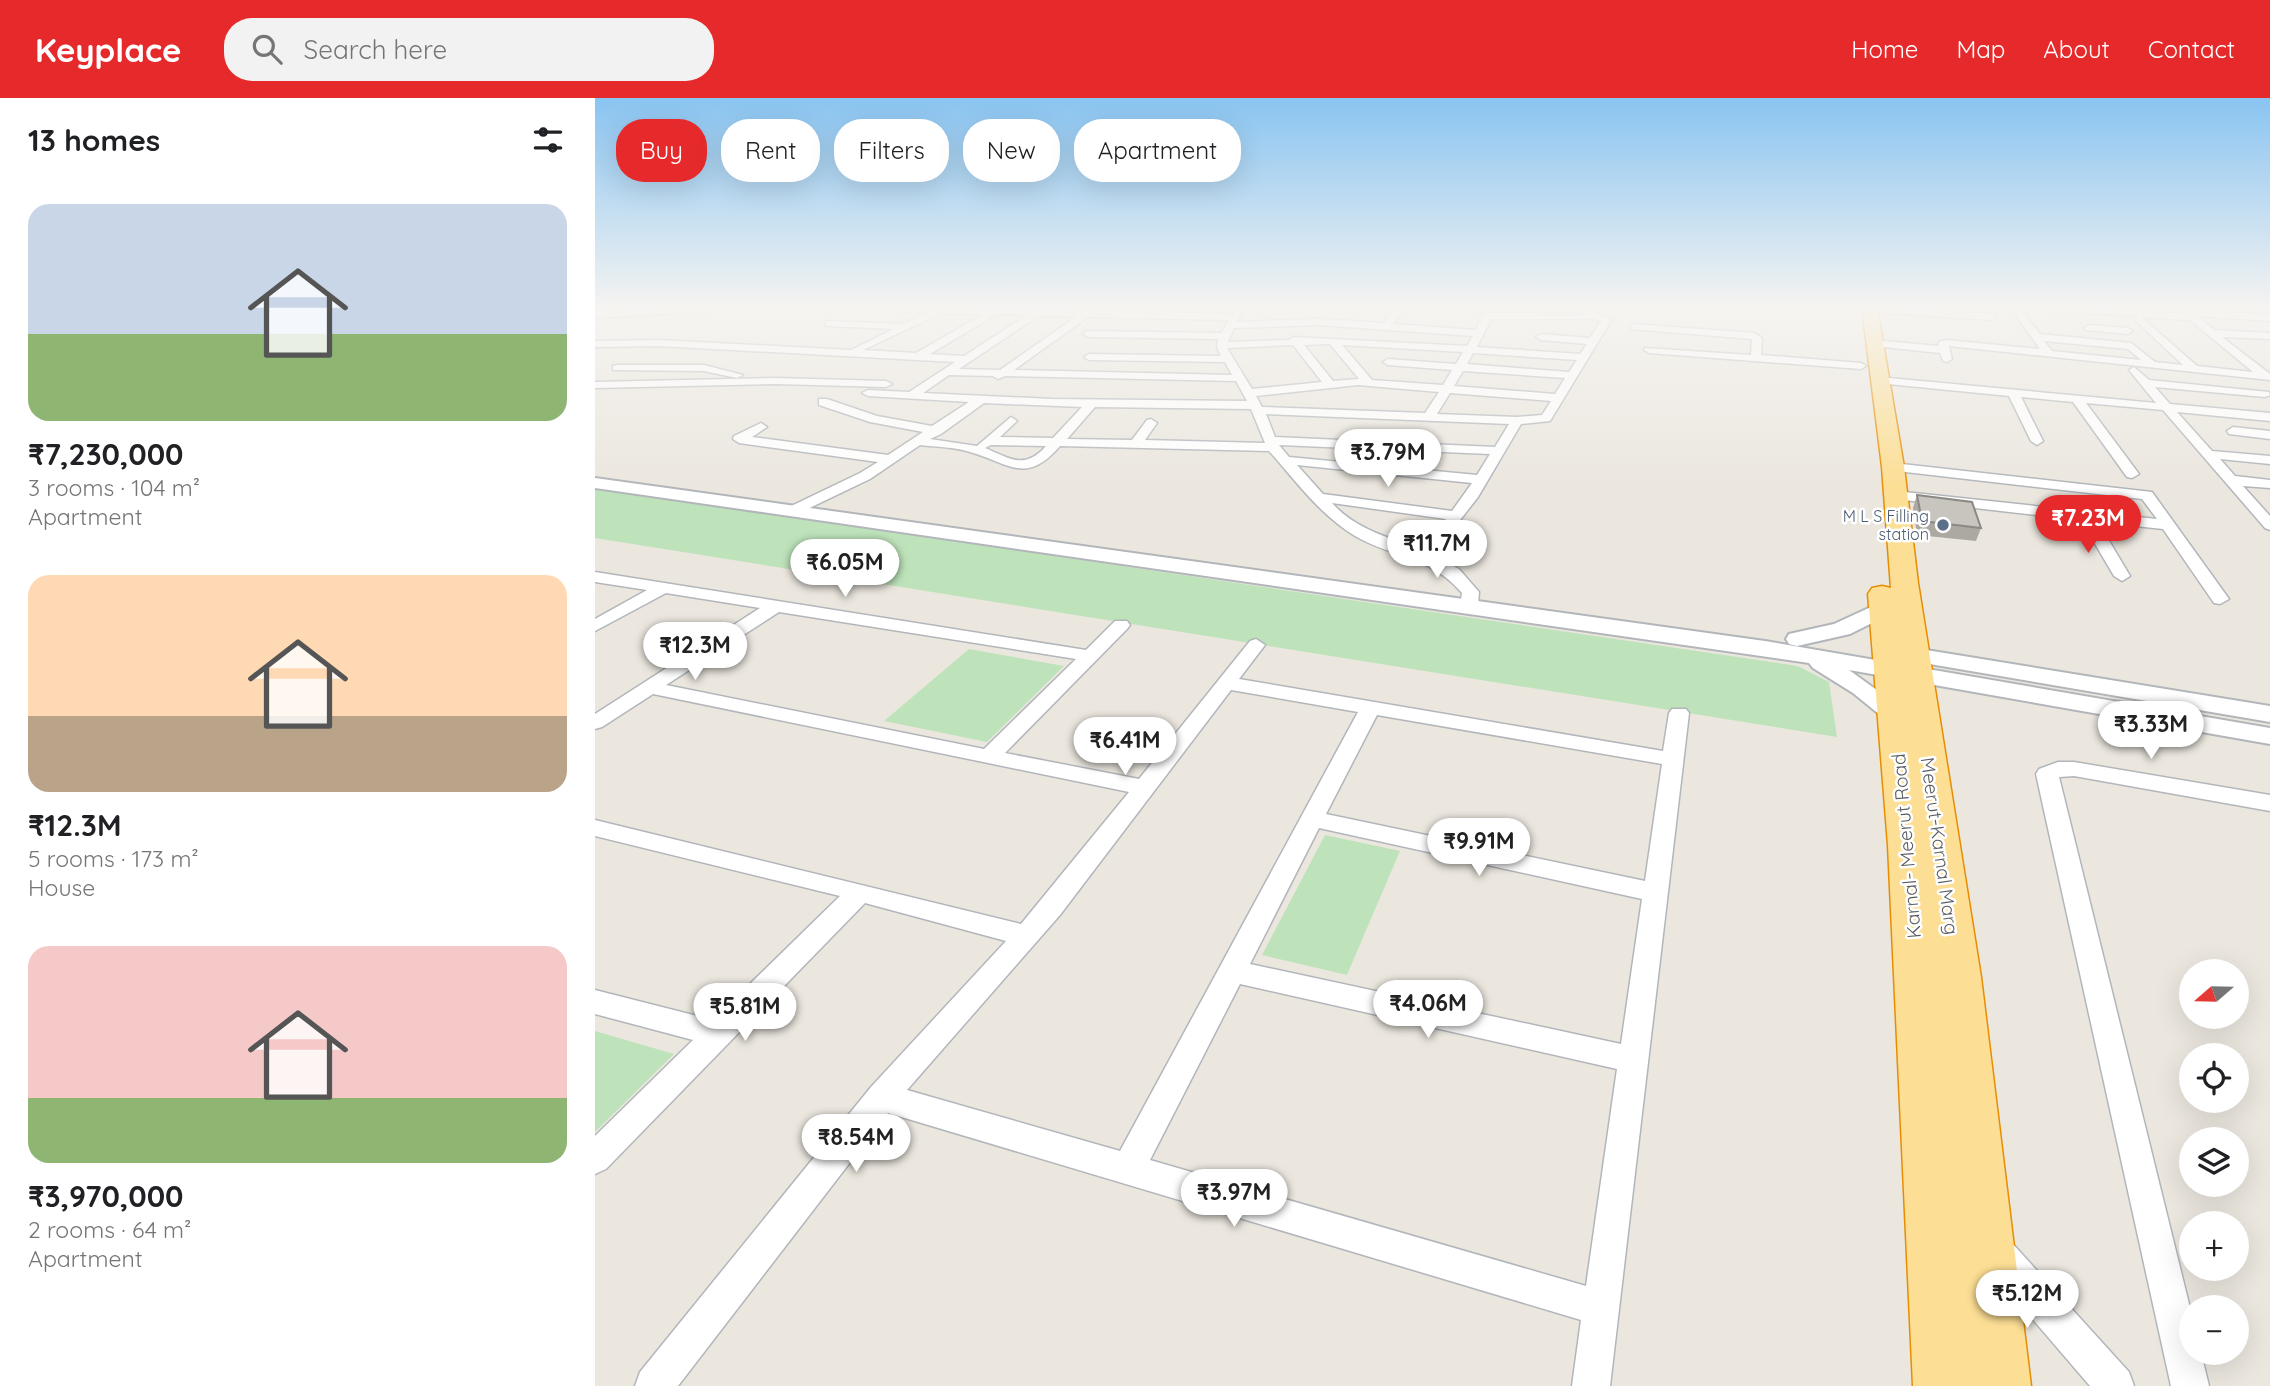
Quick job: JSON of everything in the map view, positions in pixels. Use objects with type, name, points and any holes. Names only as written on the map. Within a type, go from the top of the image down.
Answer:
[{"type":"highway","name":"Karnal- Meerut Road","points":[[1870,367],[1884,608],[1902,662],[1894,714],[1909,858],[1945,1386]]},
{"type":"highway","name":"Meerut-Karnal Marg","points":[[1874,367],[1894,481],[1902,662],[1958,977],[1999,1386]]},
{"type":"street","points":[[910,396],[955,367]]},
{"type":"street","points":[[959,399],[1010,367]]},
{"type":"street","points":[[1068,376],[1078,367]]},
{"type":"street","points":[[1232,367],[1254,402],[1272,444],[1316,497],[1347,526],[1424,556],[1454,572],[1470,599]]},
{"type":"street","points":[[1316,367],[1329,383]]},
{"type":"street","points":[[1355,367],[1369,383]]},
{"type":"street","points":[[1430,416],[1459,367]]},
{"type":"street","points":[[1460,367],[1570,375]]},
{"type":"street","points":[[868,393],[1091,404],[1254,402],[1517,421],[1545,419],[1575,367]]},
{"type":"street","points":[[1948,367],[2013,393],[2270,417]]},
{"type":"street","points":[[2178,367],[2268,377]]},
{"type":"street","points":[[595,379],[617,368],[704,368],[760,381]]},
{"type":"street","points":[[2134,370],[2229,480],[2267,518]]},
{"type":"street","points":[[947,372],[1238,378]]},
{"type":"street","points":[[595,385],[685,385],[760,381],[926,386]]},
{"type":"street","points":[[1254,402],[1329,383],[1369,383],[1557,398]]},
{"type":"street","points":[[2146,383],[2265,394]]},
{"type":"street","points":[[2013,393],[2037,441]]},
{"type":"street","points":[[2077,398],[2132,474]]},
{"type":"street","points":[[792,511],[865,476],[937,431],[980,400]]},
{"type":"street","points":[[823,402],[874,419],[937,431]]},
{"type":"street","points":[[919,441],[975,449],[1012,464],[1027,465],[1042,459],[1091,404]]},
{"type":"street","points":[[975,449],[990,441],[1011,421]]},
{"type":"street","points":[[1424,556],[1481,480],[1517,421]]},
{"type":"street","points":[[1135,445],[1151,423]]},
{"type":"street","points":[[761,427],[739,439],[889,459]]},
{"type":"street","points":[[2233,431],[2270,435]]},
{"type":"street","points":[[990,441],[1135,445],[1453,447],[1499,452]]},
{"type":"street","points":[[2206,454],[2270,460]]},
{"type":"street","points":[[1283,460],[1481,480]]},
{"type":"street","points":[[595,469],[2270,714]]},
{"type":"street","points":[[2229,480],[2270,484]]},
{"type":"street","points":[[1894,481],[2086,516],[2167,525]]},
{"type":"street","points":[[1894,481],[2137,493],[2149,497],[2220,599]]},
{"type":"street","points":[[595,483],[1207,572],[1470,599]]},
{"type":"street","points":[[1316,497],[1456,516]]},
{"type":"street","points":[[2086,516],[2122,576]]},
{"type":"street","points":[[595,578],[1090,656]]},
{"type":"street","points":[[595,626],[662,589]]},
{"type":"street","points":[[595,723],[773,607]]},
{"type":"street","points":[[1799,646],[1863,622],[1884,608]]},
{"type":"street","points":[[989,756],[1121,625]]},
{"type":"street","points":[[654,1386],[882,1097],[1027,936],[1256,645]]},
{"type":"street","points":[[1799,646],[1862,688],[1894,714]]},
{"type":"street","points":[[1902,662],[2270,736]]},
{"type":"street","points":[[1226,683],[1673,758]]},
{"type":"street","points":[[650,688],[1145,788]]},
{"type":"street","points":[[1128,1169],[1370,708]]},
{"type":"street","points":[[1591,1386],[1679,713]]},
{"type":"street","points":[[2190,1386],[2047,774],[2058,769],[2074,769],[2270,803]]},
{"type":"street","points":[[1312,819],[1655,893]]},
{"type":"street","points":[[595,828],[860,892],[1027,936]]},
{"type":"street","points":[[595,1158],[860,892]]},
{"type":"street","points":[[1232,971],[1634,1060]]},
{"type":"street","points":[[595,1002],[718,1034]]},
{"type":"street","points":[[882,1097],[1601,1308]]},
{"type":"street","points":[[1983,1237],[2115,1386]]},
{"type":"green space","points":[[595,488],[1798,666],[1829,682],[1837,737],[595,538]]},
{"type":"green space","points":[[969,649],[1064,666],[987,742],[884,721]]},
{"type":"green space","points":[[1325,835],[1400,851],[1347,975],[1262,955]]},
{"type":"green space","points":[[595,1031],[674,1054],[595,1132]]},
{"type":"building","points":[[1917,495],[1972,502],[1981,528],[1922,521]]},
{"type":"place","name":"M L S Filling station","points":[[1943,525]]}]
